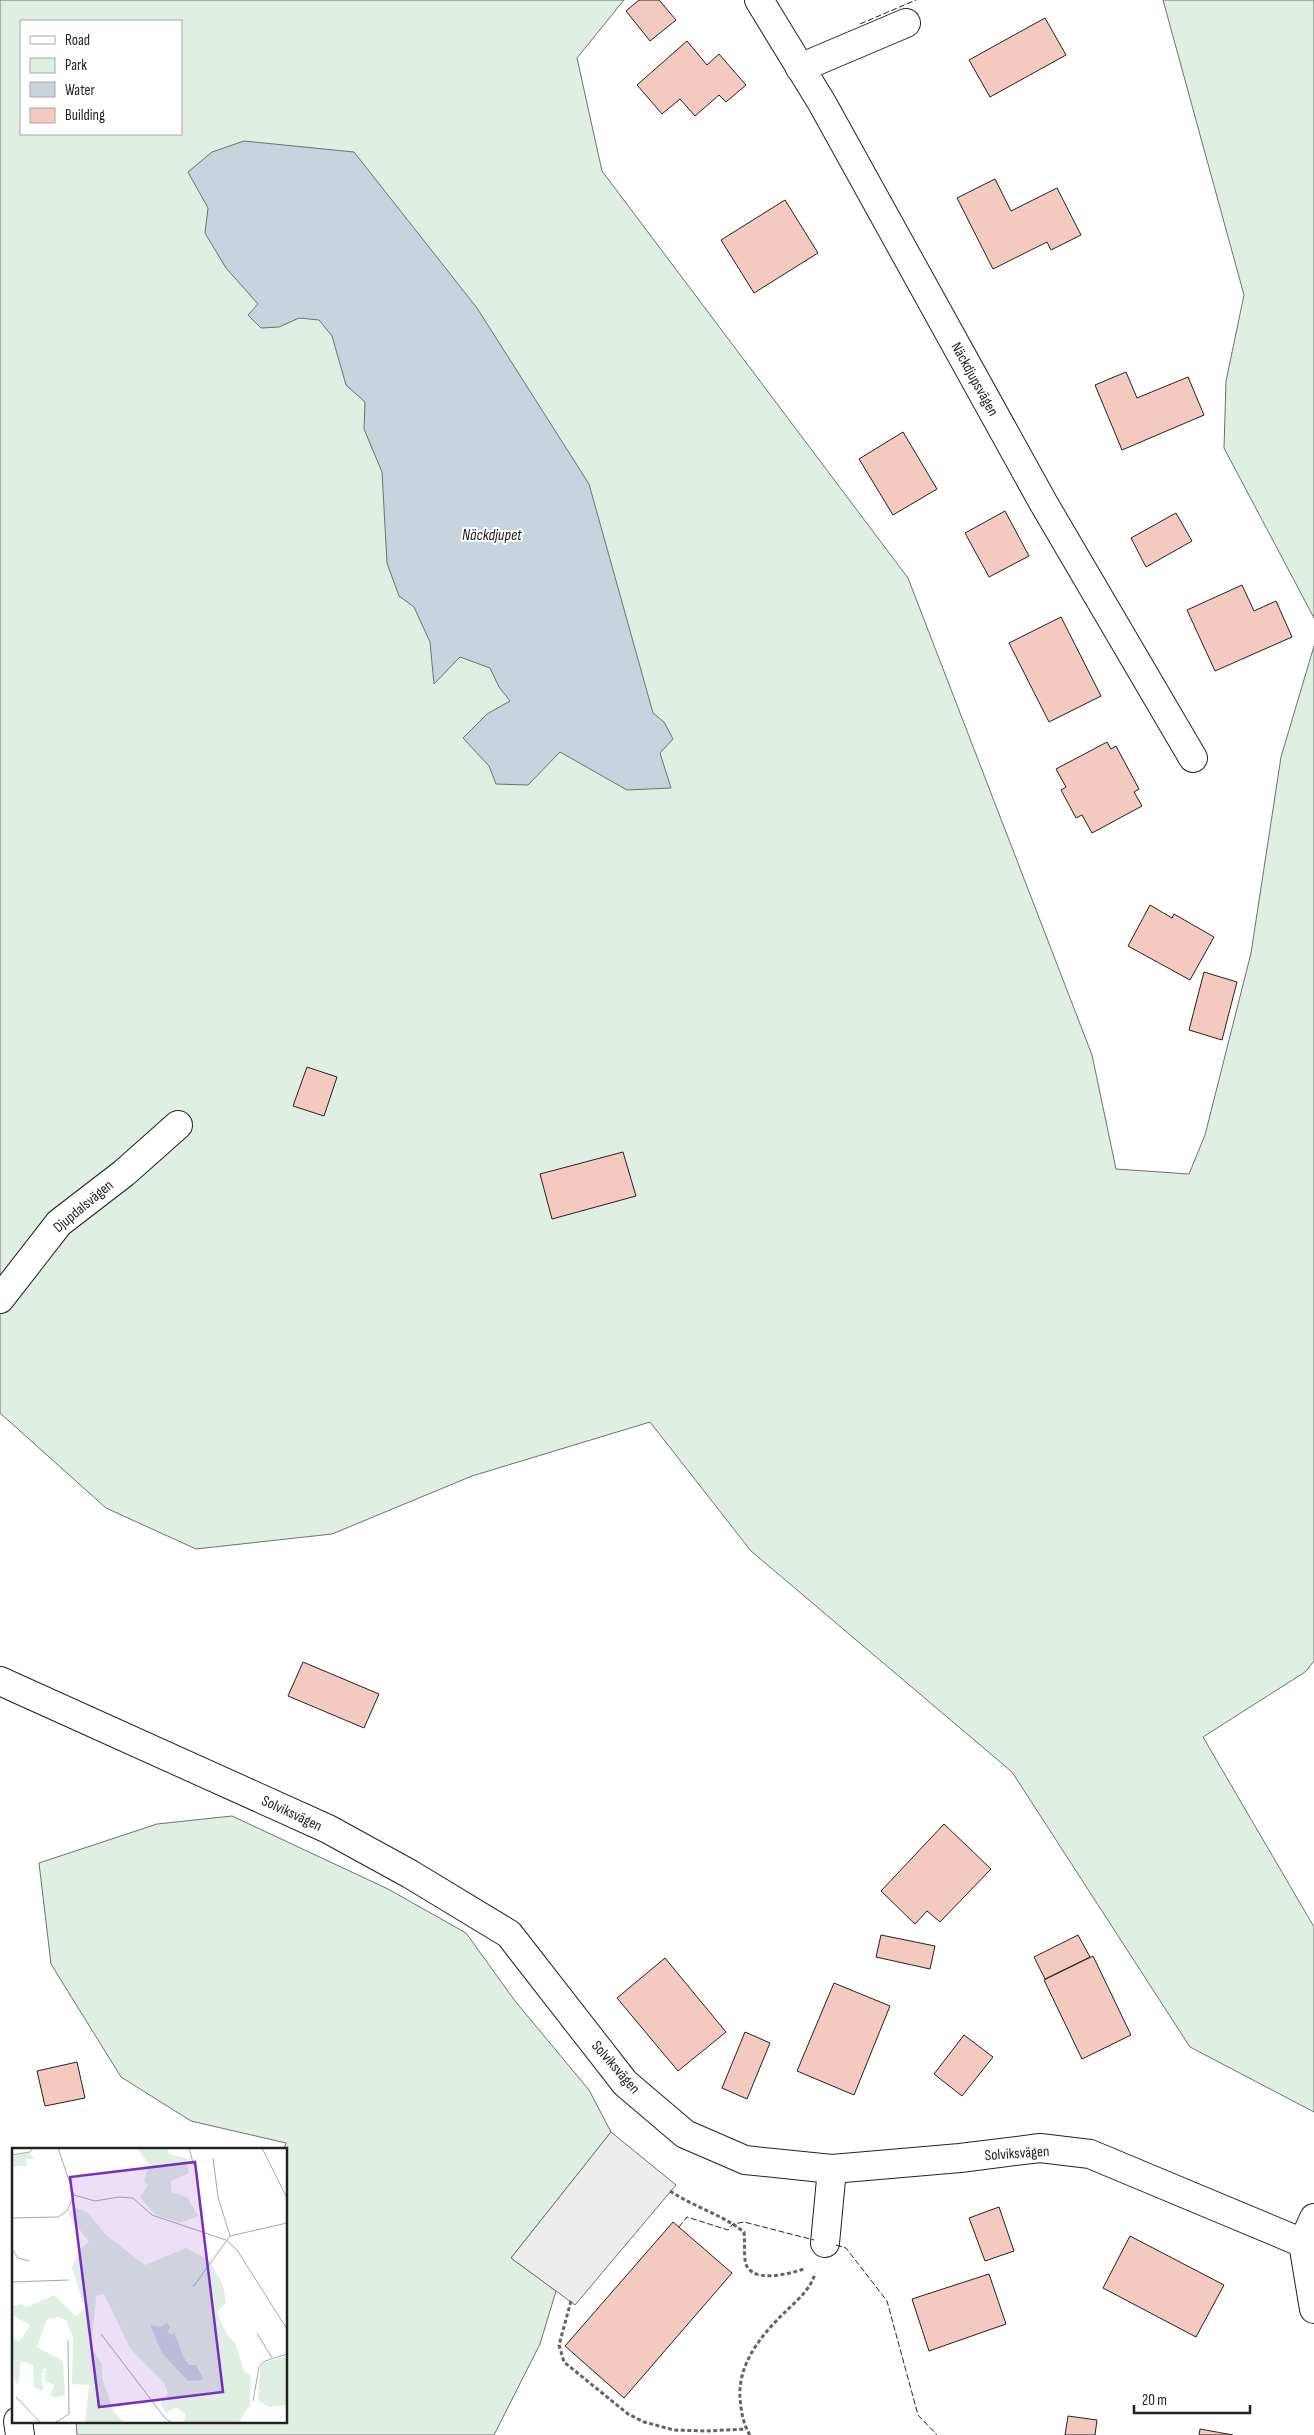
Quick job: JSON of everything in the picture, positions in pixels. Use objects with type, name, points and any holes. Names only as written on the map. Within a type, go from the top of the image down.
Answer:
[{"type":"street","name":"Näckdjupsvägen","points":[[759,0],[822,103],[1044,504],[1193,758]]},
{"type":"street","points":[[800,68],[906,23]]},
{"type":"street","name":"Djupdalsvägen","points":[[0,1299],[59,1223],[124,1173],[178,1126]]},
{"type":"street","name":"Solviksvägen","points":[[0,1681],[328,1829],[410,1874],[509,1934],[625,2083],[685,2134],[746,2160],[832,2169],[960,2158],[1040,2148],[1090,2154],[1303,2243]]},
{"type":"street","points":[[821,2253],[832,2169]]},
{"type":"street","points":[[1314,2218],[1303,2243],[1314,2310]]},
{"type":"street","points":[[18,2422],[20,2435]]},
{"type":"path","points":[[670,2191],[684,2200],[718,2214],[744,2232],[745,2262],[748,2269],[755,2274],[771,2277],[790,2274],[821,2253]]},
{"type":"path","points":[[750,2435],[746,2429],[741,2411],[739,2386],[753,2348],[813,2281],[821,2253]]},
{"type":"path","points":[[571,2301],[559,2345],[564,2362],[628,2414],[644,2422],[674,2430],[746,2429]]},
{"type":"green space","points":[[0,0],[624,0],[577,58],[602,171],[908,578],[1092,1055],[1116,1169],[1189,1174],[1205,1135],[1251,953],[1281,757],[1314,646],[1314,1661],[1305,1672],[1203,1737],[1314,1927],[1314,2112],[1190,2047],[1012,1772],[751,1551],[650,1422],[472,1476],[332,1534],[196,1549],[106,1508],[0,1413]]},
{"type":"green space","points":[[1163,0],[1314,0],[1314,618],[1224,448],[1226,381],[1244,295]]},
{"type":"green space","points":[[232,1816],[388,1889],[466,1933],[515,2001],[589,2090],[611,2132],[511,2258],[556,2291],[540,2344],[494,2435],[77,2435],[76,2422],[288,2422],[288,2148],[284,2148],[286,2143],[191,2121],[121,2077],[51,1964],[39,1863],[157,1824]]},
{"type":"shaded area","points":[[611,2132],[676,2185],[575,2305],[511,2258]]},
{"type":"water","name":"Näckdjupet","points":[[244,141],[354,152],[477,308],[589,484],[653,713],[664,722],[673,739],[660,753],[671,788],[627,790],[560,752],[528,785],[496,784],[489,766],[463,738],[487,714],[510,701],[499,687],[490,668],[460,657],[434,684],[430,642],[414,607],[399,596],[387,563],[382,472],[364,429],[365,402],[346,385],[332,336],[319,320],[299,318],[279,327],[261,328],[248,315],[258,304],[226,268],[205,233],[208,208],[188,172],[212,152]]},
{"type":"building","points":[[639,0],[659,0],[676,20],[650,41],[626,11]]},
{"type":"building","points":[[1045,18],[1066,55],[990,97],[969,60]]},
{"type":"building","points":[[687,41],[707,65],[719,54],[746,85],[726,102],[719,95],[695,116],[680,99],[662,114],[637,85]]},
{"type":"building","points":[[995,179],[1011,211],[1057,188],[1081,235],[1051,250],[1047,242],[993,269],[957,198]]},
{"type":"building","points":[[785,200],[818,253],[754,293],[721,240]]},
{"type":"building","points":[[1126,372],[1137,398],[1188,377],[1204,415],[1122,450],[1095,385]]},
{"type":"building","points":[[903,432],[937,489],[893,515],[859,459]]},
{"type":"building","points":[[1005,511],[1029,556],[989,577],[965,533]]},
{"type":"building","points":[[1176,513],[1192,541],[1146,567],[1131,538]]},
{"type":"building","points":[[1242,585],[1254,611],[1276,601],[1292,637],[1215,671],[1187,610]]},
{"type":"building","points":[[1061,617],[1101,696],[1049,722],[1009,643]]},
{"type":"building","points":[[1107,742],[1111,749],[1116,746],[1139,789],[1134,792],[1142,806],[1092,833],[1082,815],[1076,818],[1061,790],[1066,787],[1056,769]]},
{"type":"building","points":[[1150,905],[1172,918],[1174,914],[1214,937],[1190,980],[1128,946]]},
{"type":"building","points":[[1204,972],[1237,982],[1222,1040],[1189,1030]]},
{"type":"building","points":[[307,1067],[337,1077],[324,1116],[293,1106]]},
{"type":"building","points":[[623,1152],[636,1196],[552,1219],[540,1174]]},
{"type":"building","points":[[303,1662],[379,1694],[364,1728],[288,1696]]},
{"type":"building","points":[[944,1824],[991,1869],[940,1922],[927,1911],[915,1924],[881,1891]]},
{"type":"building","points":[[881,1935],[935,1946],[930,1969],[876,1957]]},
{"type":"building","points":[[1078,1935],[1090,1957],[1045,1979],[1034,1957]]},
{"type":"building","points":[[1093,1956],[1131,2035],[1082,2059],[1044,1980]]},
{"type":"building","points":[[665,1958],[726,2032],[678,2071],[617,1998]]},
{"type":"building","points":[[834,1983],[890,2006],[854,2095],[797,2071]]},
{"type":"building","points":[[745,2032],[770,2043],[747,2099],[722,2088]]},
{"type":"building","points":[[964,2035],[993,2057],[962,2096],[934,2074]]},
{"type":"building","points":[[77,2062],[85,2098],[45,2106],[37,2071]]},
{"type":"building","points":[[999,2207],[1014,2251],[985,2261],[969,2218]]},
{"type":"building","points":[[673,2222],[732,2273],[624,2398],[565,2346]]},
{"type":"building","points":[[1130,2236],[1224,2285],[1196,2337],[1103,2288]]},
{"type":"building","points":[[989,2274],[1006,2324],[929,2351],[912,2299]]},
{"type":"building","points":[[1068,2416],[1097,2420],[1095,2435],[1065,2435]]},
{"type":"building","points":[[1200,2429],[1233,2435],[1199,2435]]},
{"type":"fence","points":[[860,24],[916,0]]},
{"type":"fence","points":[[679,2227],[687,2217],[728,2230],[733,2224],[744,2222],[814,2240]]},
{"type":"fence","points":[[836,2245],[846,2248],[887,2301],[918,2415],[937,2435]]}]
